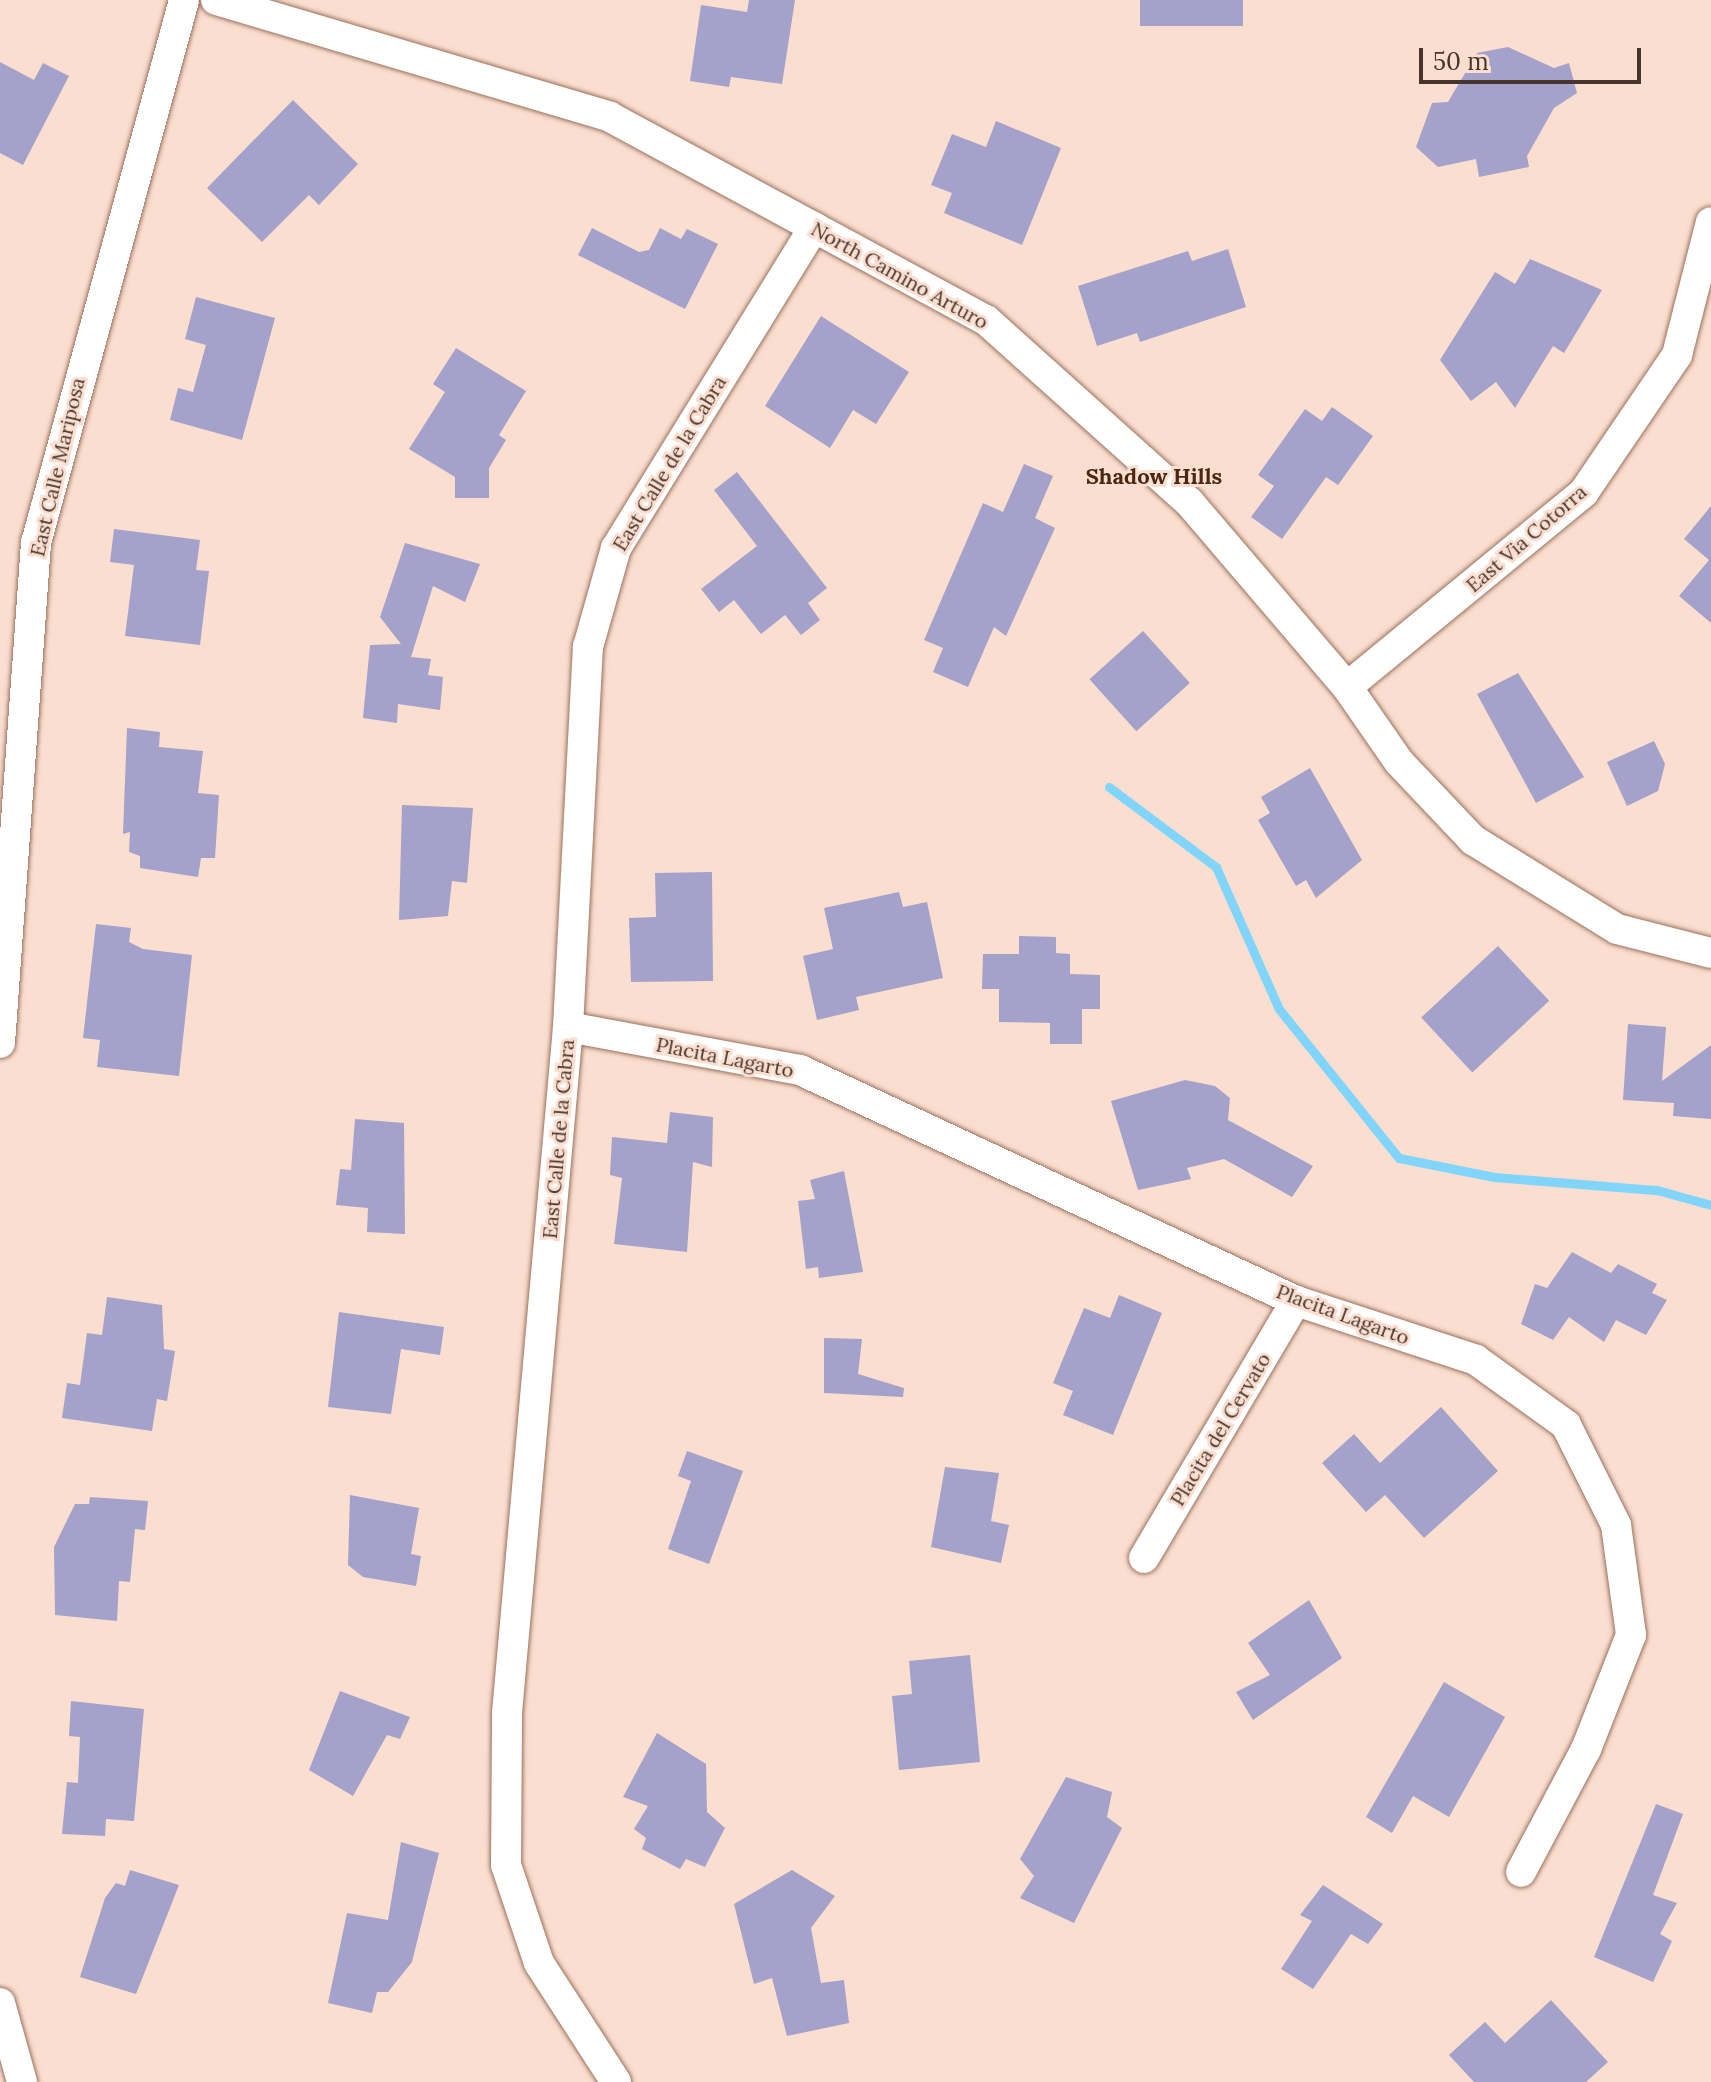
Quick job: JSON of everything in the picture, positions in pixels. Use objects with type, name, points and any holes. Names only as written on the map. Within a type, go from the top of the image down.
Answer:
[{"type":"street","name":"East Calle Mariposa","points":[[0,1043],[36,543],[184,0]]},
{"type":"street","name":"North Camino Arturo","points":[[216,0],[610,117],[986,320],[1189,502],[1347,687],[1399,762],[1473,840],[1617,929],[1711,953]]},
{"type":"street","name":"East Via Cotorra","points":[[1347,687],[1584,492],[1677,355],[1711,222]]},
{"type":"street","name":"East Calle de la Cabra","points":[[616,2082],[539,1963],[506,1865],[507,1713],[568,1027],[588,647],[616,548],[814,227]]},
{"type":"street","name":"Placita Lagarto","points":[[568,1027],[800,1070],[1296,1301],[1476,1360],[1566,1425],[1616,1525],[1631,1635],[1586,1749],[1521,1872]]},
{"type":"street","name":"Placita del Cervato","points":[[1144,1558],[1296,1301]]},
{"type":"street","points":[[0,2003],[22,2082]]},
{"type":"building","points":[[749,0],[795,0],[782,84],[731,77],[729,87],[690,81],[701,5],[747,12]]},
{"type":"building","points":[[1140,0],[1243,0],[1243,26],[1140,26]]},
{"type":"building","points":[[1508,47],[1554,68],[1569,63],[1577,93],[1554,108],[1527,156],[1529,167],[1479,177],[1476,159],[1438,167],[1416,147],[1432,103],[1448,102],[1477,53]]},
{"type":"building","points":[[0,62],[34,80],[43,63],[69,76],[23,165],[0,153]]},
{"type":"building","points":[[293,100],[358,164],[319,205],[309,195],[262,242],[207,188]]},
{"type":"building","points":[[996,121],[1061,148],[1022,245],[944,213],[952,193],[931,185],[952,134],[986,147]]},
{"type":"building","points":[[592,228],[639,252],[649,250],[660,228],[681,239],[687,229],[718,244],[685,309],[578,255]]},
{"type":"building","points":[[1228,249],[1246,307],[1140,342],[1137,333],[1097,346],[1078,286],[1188,251],[1192,261]]},
{"type":"building","points":[[1530,259],[1602,290],[1564,353],[1553,346],[1515,408],[1496,382],[1471,401],[1440,360],[1495,272],[1515,284]]},
{"type":"building","points":[[196,297],[275,318],[242,440],[170,420],[178,388],[193,392],[206,345],[185,339]]},
{"type":"building","points":[[821,316],[909,372],[876,424],[853,410],[830,448],[765,406]]},
{"type":"building","points":[[456,348],[526,391],[499,435],[506,440],[489,468],[489,498],[455,498],[455,477],[409,449],[445,392],[433,384]]},
{"type":"building","points":[[1332,407],[1373,436],[1338,485],[1326,477],[1282,539],[1251,517],[1274,486],[1258,475],[1305,409],[1322,421]]},
{"type":"building","points":[[1024,464],[1053,476],[1035,518],[1055,528],[1006,636],[994,627],[968,687],[933,672],[943,648],[924,640],[983,503],[1003,512]]},
{"type":"building","points":[[737,472],[827,588],[808,603],[820,620],[801,635],[785,615],[761,634],[734,600],[719,612],[701,589],[757,546],[714,490]]},
{"type":"building","points":[[1711,506],[1711,623],[1679,596],[1709,560],[1684,539]]},
{"type":"building","points":[[114,529],[200,540],[196,570],[209,571],[200,645],[125,636],[134,565],[110,562]]},
{"type":"building","points":[[405,543],[480,564],[465,602],[433,586],[411,657],[431,659],[428,675],[443,677],[440,710],[398,704],[397,723],[363,718],[370,645],[401,644],[380,617]]},
{"type":"building","points":[[1143,631],[1190,683],[1136,731],[1089,679]]},
{"type":"building","points":[[1518,673],[1584,777],[1536,803],[1477,694]]},
{"type":"building","points":[[127,728],[160,732],[159,747],[203,751],[198,793],[219,795],[215,858],[201,858],[198,877],[140,868],[140,856],[129,852],[130,832],[123,834]]},
{"type":"building","points":[[1654,741],[1665,764],[1658,791],[1627,806],[1607,762]]},
{"type":"building","points":[[1310,768],[1362,860],[1316,898],[1306,880],[1296,886],[1258,820],[1270,813],[1261,797]]},
{"type":"building","points":[[402,805],[473,808],[467,883],[452,881],[448,916],[399,920]]},
{"type":"building","points":[[712,872],[713,981],[631,982],[629,918],[656,917],[655,873]]},
{"type":"building","points":[[899,892],[903,907],[927,902],[943,978],[856,997],[859,1010],[817,1020],[803,956],[833,949],[824,908]]},
{"type":"building","points":[[96,924],[131,928],[129,942],[143,949],[192,955],[179,1076],[97,1067],[100,1040],[83,1038]]},
{"type":"building","points":[[1019,936],[1056,937],[1056,953],[1070,954],[1070,974],[1100,975],[1100,1009],[1082,1009],[1082,1044],[1050,1044],[1050,1023],[999,1022],[999,989],[982,989],[983,954],[1019,954]]},
{"type":"building","points":[[1498,946],[1549,1001],[1472,1072],[1421,1018]]},
{"type":"building","points":[[1628,1024],[1666,1027],[1662,1081],[1711,1045],[1711,1119],[1673,1116],[1674,1103],[1623,1100]]},
{"type":"building","points":[[1185,1080],[1215,1086],[1230,1098],[1228,1120],[1313,1166],[1292,1197],[1224,1159],[1187,1168],[1191,1179],[1138,1190],[1111,1101]]},
{"type":"building","points":[[670,1112],[713,1117],[712,1167],[693,1162],[687,1252],[614,1244],[622,1178],[610,1175],[612,1137],[667,1143]]},
{"type":"building","points":[[355,1119],[404,1123],[405,1234],[367,1232],[368,1208],[336,1205],[340,1169],[351,1170]]},
{"type":"building","points":[[844,1171],[863,1272],[819,1278],[818,1267],[806,1269],[798,1201],[815,1199],[810,1180]]},
{"type":"building","points":[[1572,1252],[1611,1273],[1618,1264],[1657,1284],[1652,1293],[1667,1300],[1646,1335],[1616,1320],[1604,1342],[1569,1317],[1553,1340],[1521,1324],[1535,1284],[1547,1288]]},
{"type":"building","points":[[1119,1295],[1162,1313],[1113,1435],[1063,1415],[1073,1391],[1053,1383],[1084,1308],[1110,1318]]},
{"type":"building","points":[[107,1297],[162,1305],[164,1349],[175,1351],[167,1401],[157,1399],[152,1431],[62,1418],[67,1383],[80,1385],[87,1333],[102,1335]]},
{"type":"building","points":[[339,1312],[444,1327],[440,1355],[401,1349],[391,1414],[328,1407]]},
{"type":"building","points":[[824,1338],[862,1339],[858,1374],[904,1388],[903,1397],[824,1393]]},
{"type":"building","points":[[1441,1407],[1498,1471],[1424,1538],[1385,1495],[1366,1512],[1322,1463],[1354,1434],[1380,1463]]},
{"type":"building","points":[[687,1451],[743,1471],[709,1564],[668,1549],[691,1481],[678,1476]]},
{"type":"building","points":[[945,1467],[999,1473],[991,1521],[1009,1525],[1001,1563],[931,1547]]},
{"type":"building","points":[[350,1495],[419,1508],[411,1554],[421,1556],[416,1586],[363,1577],[348,1565]]},
{"type":"building","points":[[90,1497],[148,1501],[145,1530],[135,1529],[130,1582],[119,1581],[117,1621],[55,1615],[54,1547],[75,1504],[89,1504]]},
{"type":"building","points":[[1309,1600],[1342,1658],[1253,1720],[1236,1692],[1270,1675],[1248,1643]]},
{"type":"building","points":[[970,1655],[980,1762],[899,1770],[892,1696],[912,1694],[909,1661]]},
{"type":"building","points":[[1444,1682],[1505,1717],[1449,1817],[1413,1796],[1392,1833],[1366,1817]]},
{"type":"building","points":[[340,1691],[410,1717],[400,1739],[387,1735],[353,1796],[309,1770]]},
{"type":"building","points":[[71,1701],[144,1709],[134,1821],[106,1819],[105,1836],[62,1834],[67,1782],[78,1783],[80,1737],[69,1736]]},
{"type":"building","points":[[657,1733],[706,1764],[707,1812],[725,1828],[705,1867],[686,1859],[680,1869],[642,1849],[646,1838],[634,1829],[648,1806],[623,1797]]},
{"type":"building","points":[[1066,1777],[1112,1792],[1107,1817],[1122,1828],[1074,1923],[1020,1898],[1034,1876],[1020,1859]]},
{"type":"building","points":[[1656,1804],[1683,1814],[1653,1895],[1677,1903],[1660,1934],[1672,1941],[1653,1982],[1594,1957]]},
{"type":"building","points":[[401,1842],[439,1853],[412,1962],[388,1992],[377,1992],[372,2013],[328,2003],[347,1913],[388,1920]]},
{"type":"building","points":[[130,1870],[179,1885],[136,1994],[80,1977],[105,1898],[116,1883],[125,1886]]},
{"type":"building","points":[[792,1870],[835,1896],[811,1928],[821,1983],[844,1980],[849,2023],[787,2036],[772,1978],[754,1984],[734,1904]]},
{"type":"building","points":[[1323,1885],[1383,1924],[1368,1944],[1351,1934],[1313,1989],[1281,1969],[1312,1921],[1300,1915]]},
{"type":"building","points":[[1551,2000],[1608,2062],[1586,2082],[1474,2082],[1449,2055],[1485,2022],[1505,2043]]},
{"type":"waterway","points":[[1109,787],[1216,867],[1279,1009],[1399,1158],[1494,1177],[1657,1190],[1711,1205]]},
{"type":"district","name":"Shadow Hills","points":[[1154,477]]}]
